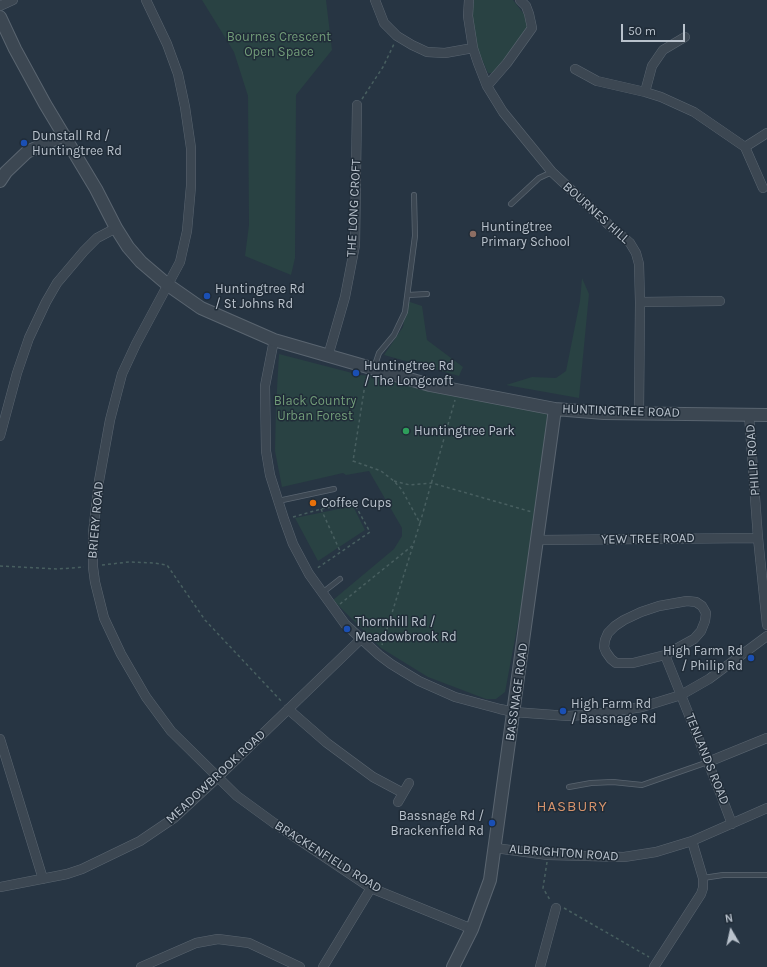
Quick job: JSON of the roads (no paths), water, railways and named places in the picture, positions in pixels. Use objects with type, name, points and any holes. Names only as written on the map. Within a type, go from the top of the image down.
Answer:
[{"type":"street","points":[[0,6],[13,0]]},
{"type":"street","name":"BRIERY ROAD","points":[[146,0],[167,44],[178,74],[185,107],[191,148],[191,186],[187,231],[180,262],[136,344],[122,374],[110,420],[99,481],[93,533],[93,567],[95,582],[104,618],[128,666],[146,697],[171,731],[217,778]]},
{"type":"street","points":[[375,0],[384,23],[398,36],[427,52],[445,53],[473,48]]},
{"type":"street","name":"BOURNES HILL","points":[[469,0],[468,16],[473,48],[487,86],[503,112],[552,172],[630,243],[636,253],[639,264],[640,302],[638,413]]},
{"type":"street","points":[[487,86],[507,63],[532,28],[526,6],[520,0]]},
{"type":"street","name":"HUNTINGTREE ROAD","points":[[0,17],[15,49],[96,188],[116,228],[128,247],[141,262],[168,285],[201,308],[274,340],[328,356],[430,385],[555,409],[638,413],[767,415]]},
{"type":"street","points":[[645,92],[652,66],[663,50],[685,37]]},
{"type":"street","points":[[575,69],[597,81],[661,97],[694,112],[745,147],[763,188]]},
{"type":"street","name":"THE LONG CROFT","points":[[328,356],[345,297],[355,245],[357,105]]},
{"type":"street","points":[[745,147],[767,133]]},
{"type":"street","points":[[0,181],[6,172],[27,152],[64,135]]},
{"type":"street","points":[[0,436],[17,373],[29,338],[46,302],[57,283],[84,251],[98,238],[116,228]]},
{"type":"street","points":[[640,302],[720,301]]},
{"type":"street","points":[[274,340],[265,386],[266,451],[270,475],[284,519],[293,544],[309,574],[322,593],[345,624],[390,664],[414,678],[455,697],[514,712],[568,716],[597,714],[642,707],[681,695],[709,679],[767,636]]},
{"type":"street","name":"BASSNAGE ROAD","points":[[453,967],[472,929],[490,880],[555,409]]},
{"type":"street","name":"PHILIP ROAD","points":[[749,415],[758,538],[767,625]]},
{"type":"street","name":"YEW TREE ROAD","points":[[538,540],[758,538]]},
{"type":"street","points":[[687,601],[696,602],[702,606],[706,613],[705,622],[701,631],[694,639],[665,655],[633,663],[616,662],[610,659],[606,652],[604,647],[605,640],[608,633],[615,626],[624,620],[647,610],[659,606],[687,601]]},
{"type":"street","name":"MEADOWBROOK ROAD","points":[[0,887],[67,874],[82,869],[140,841],[174,818],[361,639]]},
{"type":"street","name":"TENLANDS ROAD","points":[[665,655],[732,824]]},
{"type":"street","points":[[288,709],[327,743],[373,777],[403,793]]},
{"type":"street","points":[[708,762],[767,738]]},
{"type":"street","points":[[0,739],[44,879]]},
{"type":"street","name":"BRACKENFIELD ROAD","points":[[217,778],[237,796],[274,823],[371,888],[472,929]]},
{"type":"street","points":[[398,802],[409,783]]},
{"type":"street","name":"ALBRIGHTON ROAD","points":[[495,848],[548,855],[624,857],[656,852],[692,841],[767,808]]},
{"type":"street","points":[[655,964],[701,894],[703,888],[703,878],[692,841]]},
{"type":"street","points":[[323,967],[371,888]]},
{"type":"street","points":[[540,967],[559,908]]},
{"type":"street","points":[[140,967],[196,944],[218,939],[249,942],[300,967]]},
{"type":"lane","points":[[511,204],[539,178],[552,172]]},
{"type":"lane","points":[[371,368],[379,353],[394,335],[405,312],[415,236],[414,195]]},
{"type":"lane","points":[[408,295],[426,294]]},
{"type":"lane","points":[[278,501],[334,489]]},
{"type":"lane","points":[[322,593],[340,579]]},
{"type":"lane","points":[[568,787],[591,783],[613,782],[642,785],[708,762]]},
{"type":"lane","points":[[703,878],[723,875],[767,875]]},
{"type":"place","name":"Dunstall Rd / Huntingtree Rd","points":[[24,143]]},
{"type":"place","name":"Huntingtree Primary School","points":[[473,234]]},
{"type":"place","name":"Huntingtree Rd / St Johns Rd","points":[[207,296]]},
{"type":"place","name":"Huntingtree Rd / The Longcroft","points":[[356,373]]},
{"type":"place","name":"Huntingtree Park","points":[[406,431]]},
{"type":"place","name":"Coffee Cups","points":[[313,503]]},
{"type":"place","name":"Thornhill Rd / Meadowbrook Rd","points":[[347,629]]},
{"type":"place","name":"High Farm Rd / Philip Rd","points":[[751,658]]},
{"type":"place","name":"High Farm Rd / Bassnage Rd","points":[[563,711]]},
{"type":"place","name":"Bassnage Rd / Brackenfield Rd","points":[[492,823]]},
{"type":"district","name":"HASBURY","points":[[572,807]]},
{"type":"park label","name":"Bournes Crescent Open Space","points":[[279,44]]},
{"type":"park label","name":"Black Country Urban Forest","points":[[315,408]]}]
